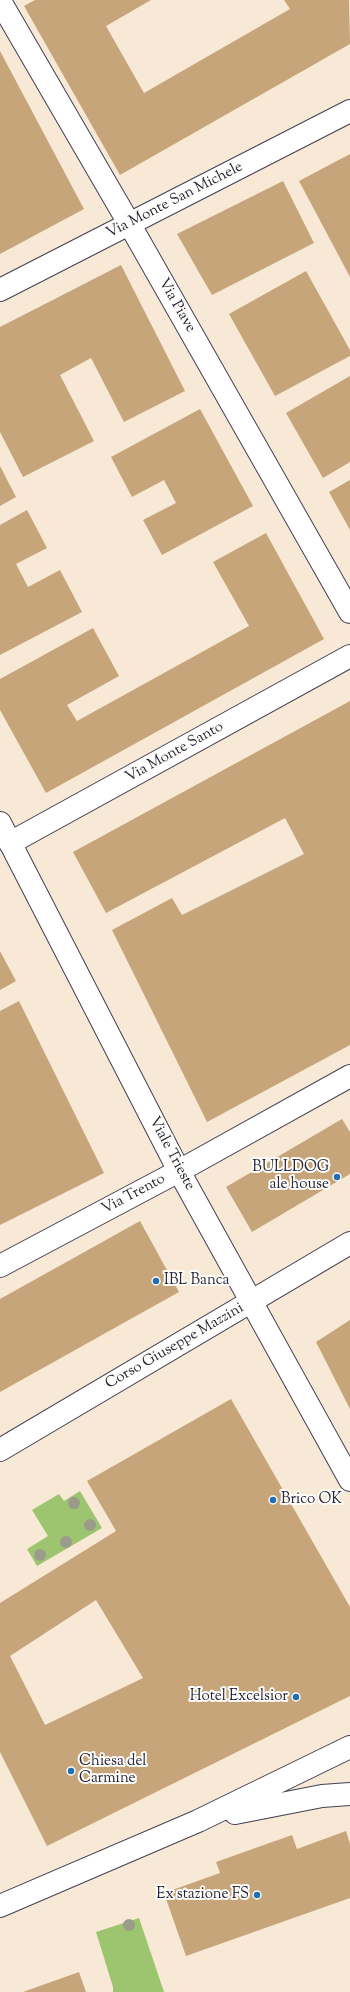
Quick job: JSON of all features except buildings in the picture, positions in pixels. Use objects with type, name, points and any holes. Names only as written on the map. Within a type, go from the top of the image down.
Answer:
[{"type":"street","name":"Via Piave","points":[[0,1],[130,225],[350,612]]},
{"type":"street","name":"Via Monte San Michele","points":[[0,290],[130,225],[350,111]]},
{"type":"street","name":"Via Monte Santo","points":[[5,846],[350,656]]},
{"type":"street","name":"Viale Trieste","points":[[0,823],[5,846],[179,1171],[350,1480]]},
{"type":"street","name":"Via Trento","points":[[0,1266],[179,1171],[350,1076]]},
{"type":"street","name":"Corso Giuseppe Mazzini","points":[[0,1450],[350,1243]]},
{"type":"street","points":[[0,1906],[198,1821],[350,1747]]},
{"type":"street","points":[[198,1821],[280,1803],[322,1796],[350,1794]]},
{"type":"green space","points":[[80,1491],[102,1528],[37,1566],[27,1549],[48,1536],[32,1510],[59,1494],[64,1501]]},
{"type":"green space","points":[[139,1918],[164,1992],[113,1992],[113,1987],[96,1932]]},
{"type":"place","name":"BULLDOG ale house","points":[[337,1177]]},
{"type":"place","name":"IBL Banca","points":[[156,1281]]},
{"type":"place","name":"Brico OK","points":[[273,1500]]},
{"type":"place","name":"Hotel Excelsior","points":[[296,1697]]},
{"type":"place","name":"Chiesa del Carmine","points":[[71,1771]]},
{"type":"place","name":"Ex stazione FS","points":[[257,1895]]}]
